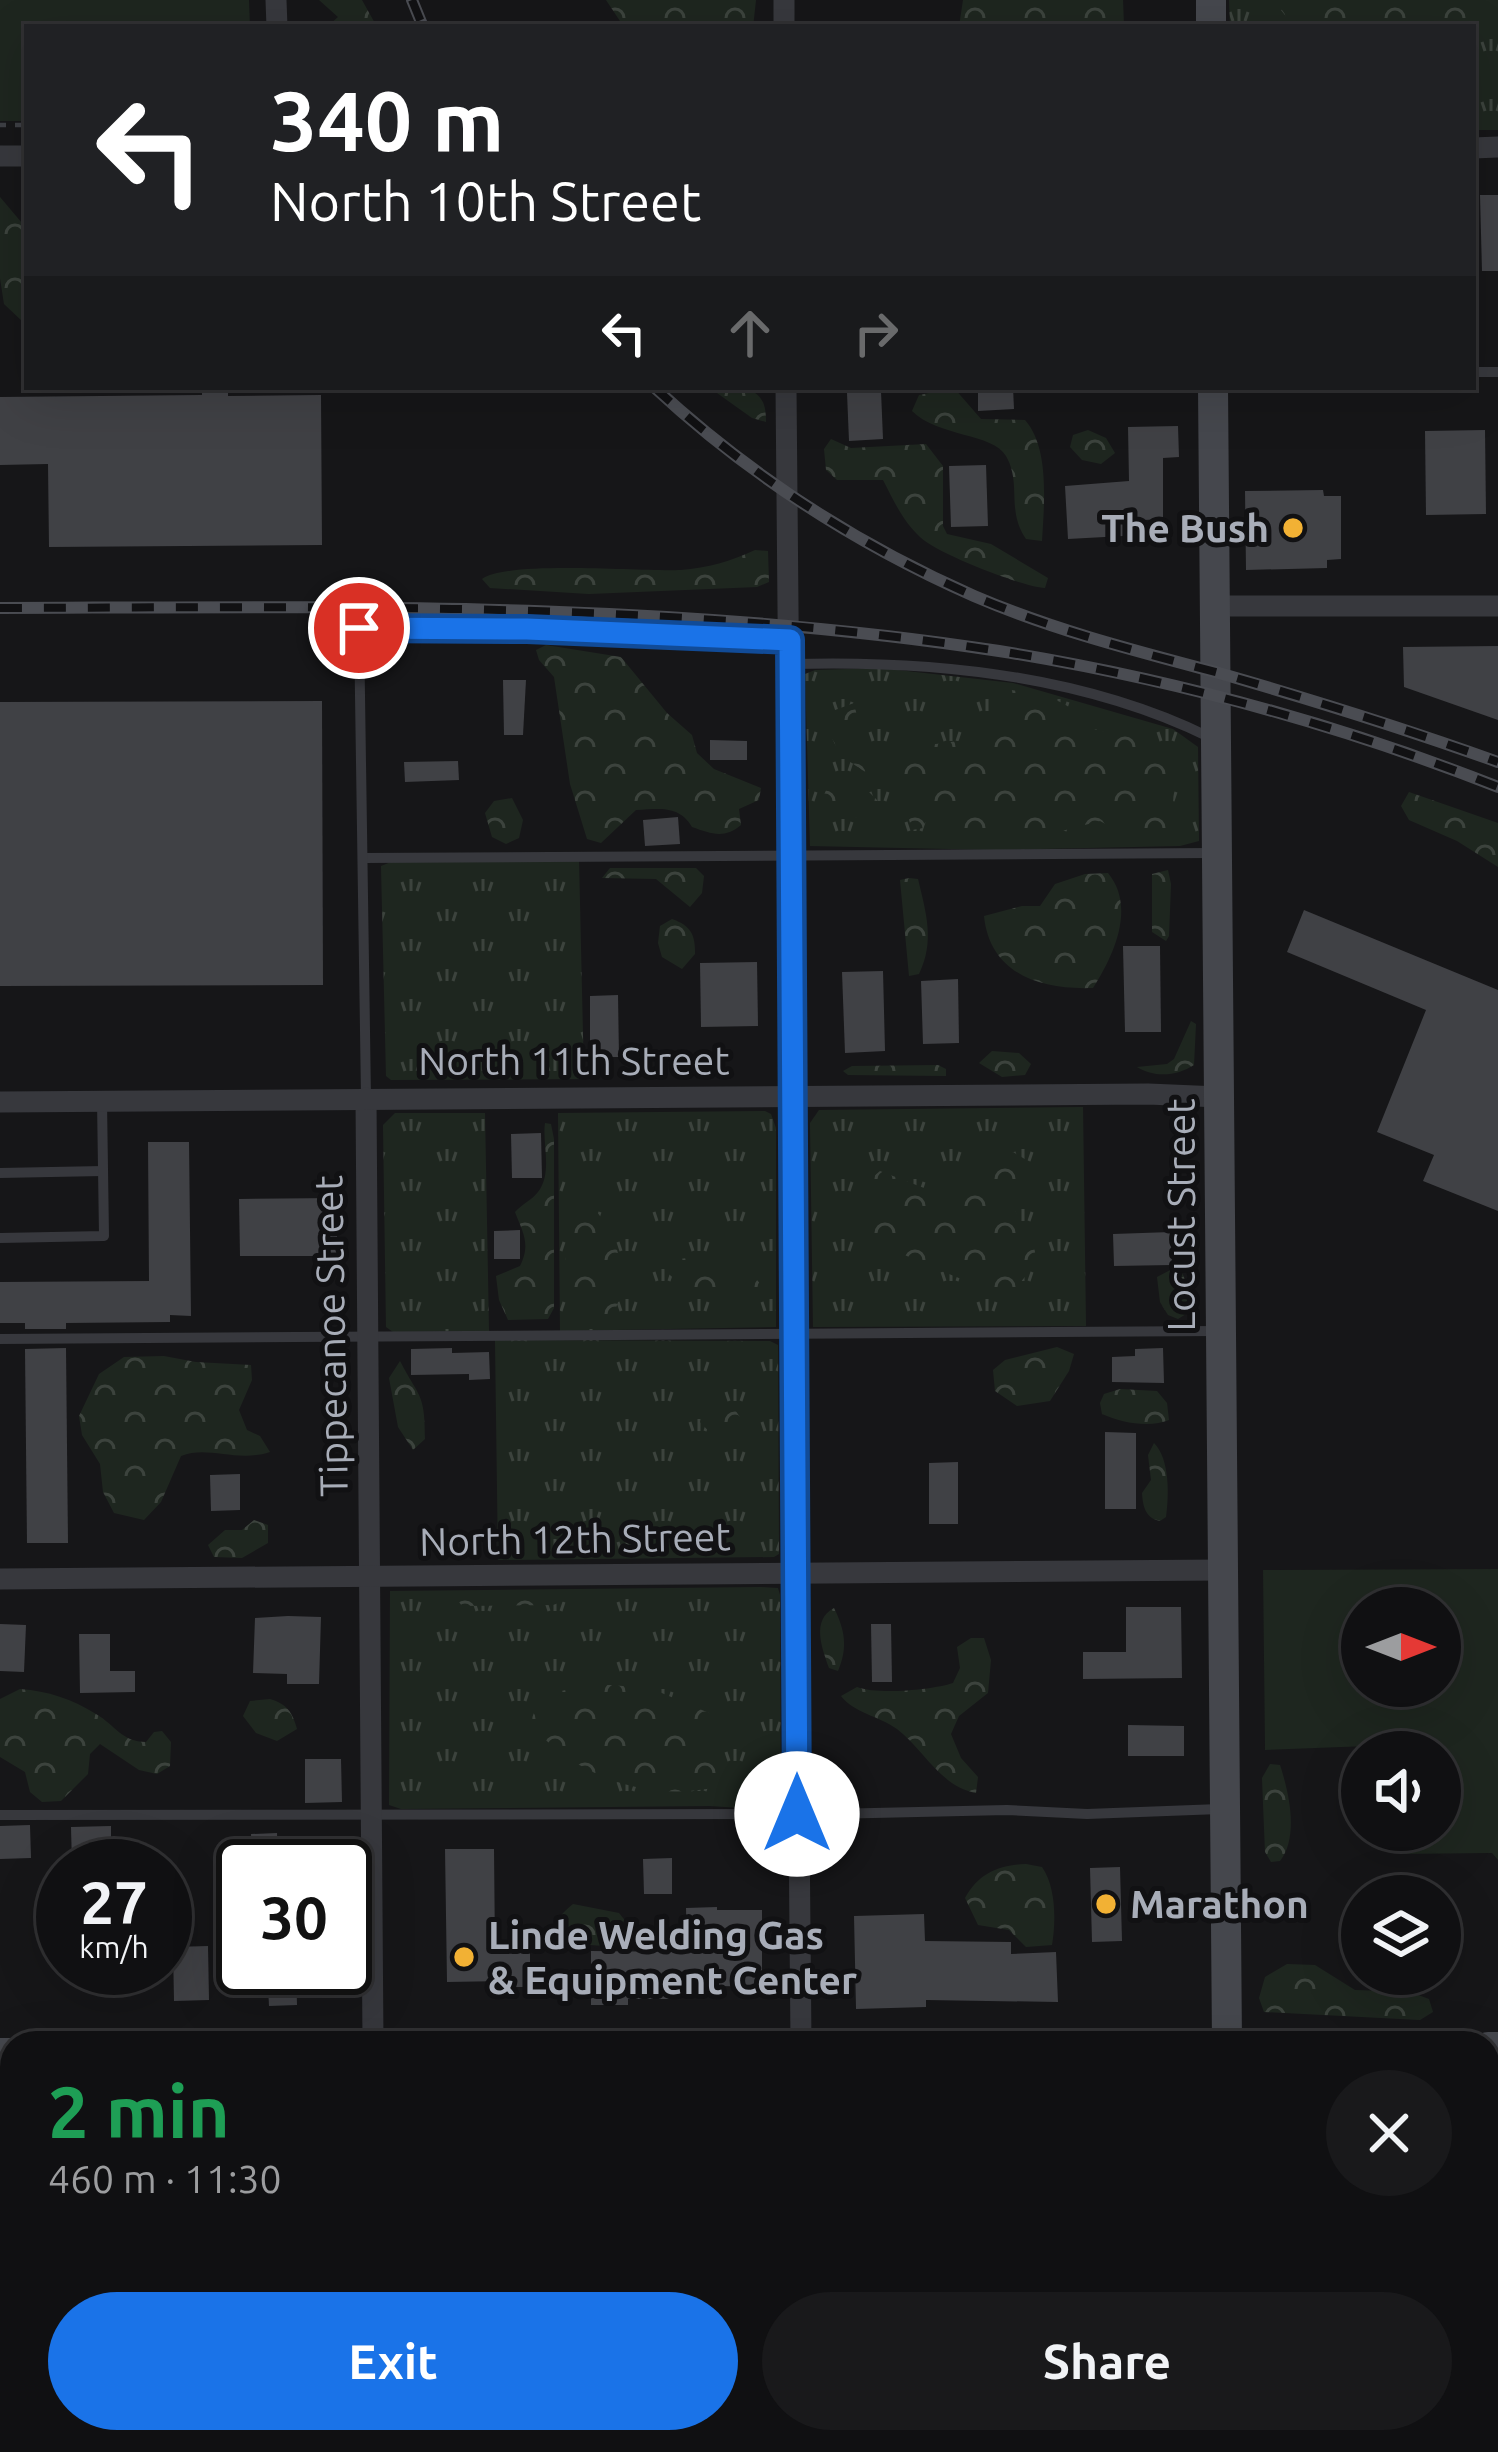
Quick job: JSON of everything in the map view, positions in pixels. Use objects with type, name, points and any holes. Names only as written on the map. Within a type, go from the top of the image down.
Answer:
[{"type":"street","points":[[786,390],[801,2031]]},
{"type":"street","name":"Locust Street","points":[[1214,390],[1227,2031]]},
{"type":"street","points":[[1215,606],[1498,606]]},
{"type":"street","name":"North 11th Street","points":[[0,1102],[1219,1097]]},
{"type":"street","name":"Tippecanoe Street","points":[[366,1098],[373,2031]]},
{"type":"street","name":"North 12th Street","points":[[0,1579],[1223,1570]]},
{"type":"lane","name":"Tippecanoe Street","points":[[366,1098],[359,628],[790,640]]},
{"type":"lane","points":[[790,664],[879,661],[1012,676],[1090,695],[1216,740]]},
{"type":"lane","points":[[362,857],[1217,853]]},
{"type":"lane","points":[[0,1238],[104,1237],[102,1101]]},
{"type":"lane","points":[[0,1173],[103,1171]]},
{"type":"lane","points":[[0,1339],[1221,1331]]},
{"type":"lane","points":[[0,1815],[1007,1810],[1087,1814],[1225,1809]]},
{"type":"green space","points":[[0,0],[249,0],[250,24],[24,24],[24,121],[0,121]]},
{"type":"green space","points":[[319,0],[362,0],[375,24],[330,24],[338,17]]},
{"type":"green space","points":[[606,0],[756,0],[753,24],[622,24]]},
{"type":"green space","points":[[963,0],[1123,0],[1124,24],[959,24]]},
{"type":"green space","points":[[1229,0],[1498,0],[1498,130],[1476,130],[1476,24],[1230,24]]},
{"type":"green space","points":[[1290,0],[1498,0],[1498,21],[1476,29],[1476,24],[1292,24],[1281,10]]},
{"type":"green space","points":[[0,197],[24,225],[22,321],[4,304]]},
{"type":"green space","points":[[713,390],[755,393],[762,400],[766,422],[752,418]]},
{"type":"green space","points":[[956,390],[981,419],[1025,420],[1042,461],[1042,541],[1026,539],[1020,528],[1006,456],[989,443],[923,419],[912,411],[919,395]]},
{"type":"green space","points":[[1088,430],[1106,438],[1115,453],[1101,464],[1082,460],[1070,447],[1073,435]]},
{"type":"green space","points":[[831,439],[851,448],[926,444],[943,466],[947,534],[991,544],[1048,578],[1045,588],[980,568],[930,544],[908,524],[883,480],[837,480],[826,470],[824,449]]},
{"type":"green space","points":[[755,550],[768,551],[769,582],[757,587],[589,594],[490,588],[482,579],[546,568],[691,569]]},
{"type":"green space","points":[[546,645],[621,657],[667,713],[692,735],[697,753],[714,769],[761,788],[759,800],[739,809],[741,825],[723,834],[712,833],[692,827],[675,812],[636,810],[601,843],[587,839],[570,784],[554,677],[536,650]]},
{"type":"green space","points":[[880,668],[1013,683],[1173,729],[1198,747],[1199,841],[1180,846],[996,850],[810,846],[805,674]]},
{"type":"green space","points":[[1011,690],[1061,703],[1093,729],[1156,740],[1165,749],[1173,774],[1169,828],[1155,837],[1124,834],[1100,821],[1016,843],[967,837],[950,804],[932,803],[923,828],[912,830],[901,792],[851,762],[829,730],[827,713],[854,703],[863,743],[876,754],[987,735],[993,694]]},
{"type":"green space","points":[[845,782],[867,790],[879,802],[874,817],[846,815],[823,797],[828,786]]},
{"type":"green space","points":[[1409,792],[1498,823],[1498,867],[1457,841],[1409,820],[1401,806]]},
{"type":"green space","points":[[512,798],[523,820],[519,838],[506,844],[492,837],[485,813],[494,801]]},
{"type":"green space","points":[[579,860],[584,1079],[391,1080],[386,1076],[381,866],[391,862]]},
{"type":"green space","points":[[610,868],[696,868],[704,876],[702,893],[690,907],[656,879],[602,878]]},
{"type":"green space","points":[[1168,870],[1166,941],[1152,932],[1152,874]]},
{"type":"green space","points":[[1108,873],[1116,886],[1121,916],[1114,946],[1093,988],[1037,981],[1007,965],[996,952],[984,916],[1040,906],[1055,884],[1085,874]]},
{"type":"green space","points":[[918,879],[928,938],[919,974],[909,976],[900,880]]},
{"type":"green space","points":[[672,919],[688,928],[694,941],[695,954],[682,969],[662,957],[658,943],[660,926]]},
{"type":"green space","points":[[1191,1021],[1196,1024],[1194,1065],[1166,1074],[1137,1067],[1174,1059]]},
{"type":"green space","points":[[992,1051],[1019,1053],[1031,1064],[1025,1075],[1002,1077],[979,1063]]},
{"type":"green space","points":[[938,1065],[946,1069],[946,1076],[848,1075],[843,1071],[852,1066]]},
{"type":"green space","points":[[1083,1107],[1086,1326],[813,1327],[810,1123],[819,1110]]},
{"type":"green space","points":[[765,1111],[776,1128],[776,1327],[560,1331],[558,1113]]},
{"type":"green space","points":[[395,1113],[485,1113],[489,1331],[393,1332],[386,1327],[383,1125]]},
{"type":"green space","points":[[545,1123],[551,1124],[554,1139],[554,1308],[548,1319],[508,1320],[496,1276],[520,1266],[523,1258],[525,1239],[515,1212],[542,1184]]},
{"type":"green space","points":[[1013,1152],[1028,1161],[1014,1208],[1035,1254],[1030,1271],[1008,1296],[917,1261],[884,1244],[872,1231],[867,1182],[880,1171],[937,1193],[956,1191]]},
{"type":"green space","points":[[579,1206],[592,1206],[609,1230],[621,1273],[612,1316],[589,1321],[574,1309],[565,1255]]},
{"type":"green space","points":[[687,1258],[740,1268],[764,1289],[753,1302],[692,1289],[663,1267]]},
{"type":"green space","points":[[1178,1266],[1187,1302],[1186,1314],[1178,1319],[1168,1315],[1160,1302],[1157,1277]]},
{"type":"green space","points":[[495,1340],[770,1341],[778,1345],[779,1554],[498,1560]]},
{"type":"green space","points":[[1057,1347],[1074,1354],[1050,1401],[1017,1406],[995,1391],[993,1370],[1005,1360]]},
{"type":"green space","points":[[124,1357],[251,1365],[252,1380],[239,1410],[247,1430],[260,1436],[270,1452],[181,1456],[161,1502],[144,1520],[114,1513],[103,1492],[100,1464],[82,1435],[79,1416],[99,1374]]},
{"type":"green space","points":[[400,1361],[424,1412],[425,1439],[413,1450],[398,1427],[389,1378]]},
{"type":"green space","points":[[1120,1389],[1157,1391],[1167,1403],[1169,1420],[1136,1423],[1102,1414],[1104,1394]]},
{"type":"green space","points":[[730,1403],[740,1417],[734,1436],[715,1438],[700,1422],[705,1408]]},
{"type":"green space","points":[[1154,1443],[1167,1478],[1166,1517],[1160,1521],[1148,1514],[1142,1493],[1151,1480],[1148,1455]]},
{"type":"green space","points":[[254,1520],[268,1525],[268,1543],[242,1558],[214,1557],[208,1545],[225,1530],[242,1530]]},
{"type":"green space","points":[[1498,1569],[1498,1860],[1492,1853],[1401,1854],[1461,1851],[1461,1731],[1341,1731],[1341,1747],[1265,1750],[1263,1570]]},
{"type":"green space","points":[[778,1588],[780,1595],[781,1803],[758,1809],[401,1809],[389,1805],[390,1591]]},
{"type":"green space","points":[[559,1593],[564,1601],[553,1605],[462,1606],[459,1602],[467,1596]]},
{"type":"green space","points":[[834,1608],[844,1639],[838,1671],[829,1668],[820,1635],[823,1620]]},
{"type":"green space","points":[[971,1638],[984,1638],[991,1660],[988,1693],[959,1716],[951,1734],[961,1758],[978,1777],[976,1793],[943,1776],[897,1729],[841,1696],[857,1687],[905,1691],[953,1683],[960,1668],[957,1647]]},
{"type":"green space","points":[[609,1685],[650,1688],[709,1713],[722,1767],[717,1787],[665,1791],[616,1781],[570,1759],[531,1725],[534,1712],[549,1696]]},
{"type":"green space","points":[[20,1689],[78,1704],[138,1741],[146,1742],[154,1732],[162,1731],[171,1742],[170,1766],[157,1774],[139,1770],[100,1744],[90,1754],[88,1774],[61,1801],[42,1802],[30,1792],[25,1772],[0,1757],[0,1699]]},
{"type":"green space","points":[[270,1699],[288,1710],[297,1729],[277,1741],[256,1733],[243,1716],[250,1701]]},
{"type":"green space","points":[[1270,1764],[1280,1765],[1291,1827],[1286,1851],[1280,1861],[1271,1862],[1265,1852],[1262,1778]]},
{"type":"green space","points":[[1026,1864],[1042,1867],[1050,1884],[1052,1945],[1026,1947],[1009,1930],[978,1925],[965,1898],[991,1872]]},
{"type":"green space","points":[[573,1904],[619,1913],[631,1928],[629,1945],[586,1944],[561,1936],[556,1929],[559,1918]]},
{"type":"green space","points":[[1287,1964],[1315,1965],[1341,1981],[1341,1995],[1418,1995],[1429,1999],[1433,2012],[1420,2020],[1264,2012],[1259,1998],[1265,1977]]},
{"type":"building","points":[[1480,195],[1498,195],[1498,271],[1482,271]]},
{"type":"building","points":[[978,390],[1013,390],[1014,409],[978,411]]},
{"type":"building","points":[[202,391],[228,391],[228,396],[321,395],[322,545],[49,547],[48,464],[0,465],[0,397],[202,395]]},
{"type":"building","points":[[881,391],[883,439],[849,441],[847,393]]},
{"type":"building","points":[[1178,426],[1179,457],[1163,458],[1163,519],[1144,520],[1142,542],[1123,541],[1123,536],[1068,539],[1065,486],[1129,481],[1128,427]]},
{"type":"building","points":[[1485,430],[1486,514],[1426,515],[1425,431]]},
{"type":"building","points":[[986,465],[988,526],[951,527],[949,466]]},
{"type":"building","name":"The Bush","points":[[1323,490],[1324,496],[1341,496],[1341,559],[1327,560],[1327,568],[1246,570],[1245,491]]},
{"type":"building","points":[[1498,646],[1498,720],[1404,687],[1403,647]]},
{"type":"building","points":[[503,680],[526,680],[523,735],[504,735]]},
{"type":"building","points":[[322,701],[323,985],[0,986],[0,702]]},
{"type":"building","points":[[710,740],[747,741],[747,760],[710,760]]},
{"type":"building","points":[[458,761],[459,780],[405,782],[404,762]]},
{"type":"building","points":[[678,817],[680,844],[645,846],[643,820]]},
{"type":"building","points":[[1304,910],[1498,990],[1498,1211],[1423,1181],[1434,1155],[1377,1132],[1426,1010],[1287,952]]},
{"type":"building","points":[[1123,946],[1160,946],[1161,1032],[1125,1032]]},
{"type":"building","points":[[757,962],[758,1026],[701,1027],[700,963]]},
{"type":"building","points":[[883,971],[885,1051],[845,1053],[842,972]]},
{"type":"building","points":[[958,979],[959,1043],[923,1044],[921,981]]},
{"type":"building","points":[[618,995],[619,1057],[590,1057],[590,996]]},
{"type":"building","points":[[541,1133],[542,1178],[512,1178],[511,1134]]},
{"type":"building","points":[[148,1142],[189,1142],[191,1316],[170,1315],[170,1322],[66,1323],[66,1329],[25,1329],[25,1323],[0,1323],[0,1282],[149,1281]]},
{"type":"building","points":[[337,1198],[337,1256],[240,1256],[239,1199]]},
{"type":"building","points":[[520,1230],[520,1259],[494,1259],[494,1231]]},
{"type":"building","points":[[1171,1232],[1172,1265],[1114,1266],[1113,1234]]},
{"type":"building","points":[[66,1348],[68,1543],[27,1543],[25,1349]]},
{"type":"building","points":[[452,1348],[452,1353],[489,1352],[490,1379],[469,1380],[469,1374],[411,1375],[411,1349]]},
{"type":"building","points":[[1163,1348],[1164,1383],[1112,1382],[1112,1357],[1135,1356],[1135,1349]]},
{"type":"building","points":[[1105,1432],[1136,1433],[1136,1509],[1105,1509]]},
{"type":"building","points":[[958,1462],[958,1524],[929,1524],[929,1463]]},
{"type":"building","points":[[240,1474],[240,1510],[211,1511],[210,1475]]},
{"type":"building","points":[[1126,1607],[1181,1607],[1182,1678],[1083,1679],[1083,1652],[1126,1652]]},
{"type":"building","points":[[321,1617],[319,1684],[287,1684],[287,1674],[253,1673],[255,1618]]},
{"type":"building","points":[[0,1624],[26,1625],[24,1672],[0,1671]]},
{"type":"building","points":[[871,1624],[891,1624],[892,1682],[872,1682]]},
{"type":"building","points":[[79,1634],[110,1634],[110,1671],[135,1671],[135,1692],[80,1693]]},
{"type":"building","points":[[1128,1725],[1184,1726],[1184,1756],[1128,1756]]},
{"type":"building","points":[[305,1759],[341,1759],[342,1802],[305,1803]]},
{"type":"building","points":[[30,1825],[31,1858],[0,1859],[0,1826]]},
{"type":"building","points":[[111,1826],[111,1839],[71,1839],[71,1827]]},
{"type":"building","points":[[277,1833],[277,1839],[251,1839],[251,1834]]},
{"type":"building","points":[[445,1849],[494,1849],[495,1951],[530,1951],[530,1987],[505,1987],[505,1981],[447,1982]]},
{"type":"building","points":[[672,1858],[672,1894],[644,1894],[643,1859]]},
{"type":"building","name":"Marathon","points":[[1120,1867],[1122,1941],[1092,1942],[1090,1868]]},
{"type":"building","points":[[686,1908],[762,1910],[762,1987],[677,1985],[677,1999],[591,2005],[591,1951],[687,1952]]},
{"type":"building","points":[[924,1914],[925,1941],[1011,1942],[1011,1954],[1056,1952],[1058,2002],[926,2000],[926,2007],[856,2009],[854,1916]]},
{"type":"building","points":[[192,1946],[208,1946],[209,2000],[174,2001],[174,1995],[192,1995]]},
{"type":"building","points":[[268,1995],[297,1995],[297,2005],[269,2006]]},
{"type":"railway","points":[[412,0],[422,24]]},
{"type":"railway","points":[[657,390],[727,449],[805,505],[888,554],[974,596],[1064,630],[1324,704],[1498,762]]},
{"type":"railway","points":[[0,608],[500,610],[875,634],[1062,662],[1189,689],[1314,723],[1498,787]]},
{"type":"place","name":"The Bush","points":[[1293,528]]},
{"type":"place","name":"Marathon","points":[[1106,1904]]},
{"type":"place","name":"Linde Welding Gas & Equipment Center","points":[[464,1957]]},
{"type":"route","points":[[359,628],[527,629],[790,640],[797,1814]]}]
